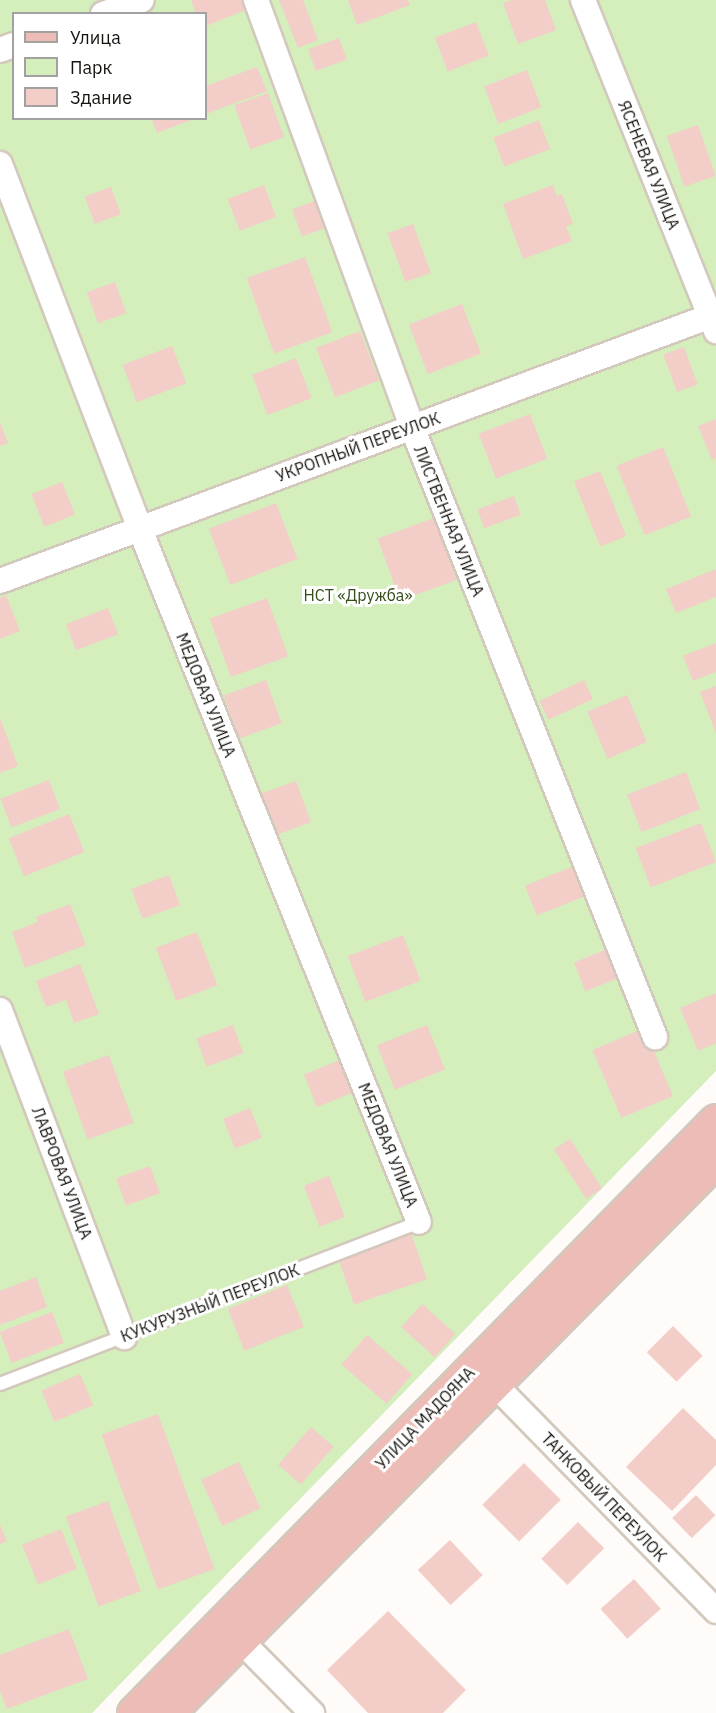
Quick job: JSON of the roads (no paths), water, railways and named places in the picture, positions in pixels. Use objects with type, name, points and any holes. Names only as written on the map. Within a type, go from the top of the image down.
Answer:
[{"type":"main road","name":"УЛИЦА МАДОЯНА","points":[[134,1713],[716,1121]]},
{"type":"main road","name":"УЛИЦА МАДОЯНА","points":[[167,1713],[716,1159]]},
{"type":"street","points":[[109,12],[142,0]]},
{"type":"street","name":"ЛИСТВЕННАЯ УЛИЦА","points":[[256,0],[412,427],[655,1037]]},
{"type":"street","name":"ЯСЕНЕВАЯ УЛИЦА","points":[[583,0],[714,320]]},
{"type":"street","name":"МЕДОВАЯ УЛИЦА","points":[[0,164],[139,527],[419,1222]]},
{"type":"street","name":"УКРОПНЫЙ ПЕРЕУЛОК","points":[[0,581],[139,527],[412,427],[714,320]]},
{"type":"street","name":"ЛАВРОВАЯ УЛИЦА","points":[[0,1010],[124,1337]]},
{"type":"street","name":"ТАНКОВЫЙ ПЕРЕУЛОК","points":[[493,1383],[716,1611]]},
{"type":"street","points":[[240,1640],[312,1713]]},
{"type":"lane","name":"КУКУРУЗНЫЙ ПЕРЕУЛОК","points":[[0,1384],[419,1222]]},
{"type":"park label","name":"НСТ «Дружба»","points":[[358,595]]}]
